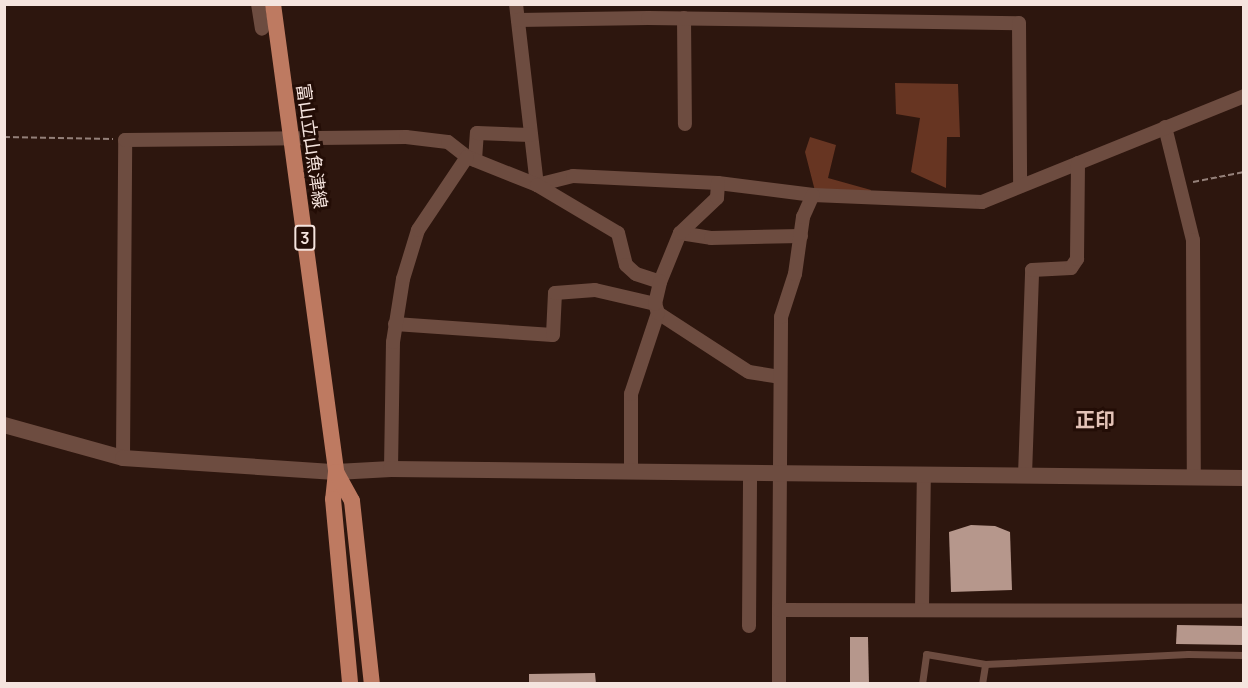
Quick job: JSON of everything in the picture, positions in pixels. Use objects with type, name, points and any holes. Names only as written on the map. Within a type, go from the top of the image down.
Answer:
[{"type":"main road","name":"富山立山魚津線","points":[[273,4],[336,472],[333,499],[350,684]]},
{"type":"main road","name":"富山立山魚津線","points":[[336,472],[352,501],[372,684]]},
{"type":"street","points":[[258,4],[262,29]]},
{"type":"street","points":[[516,4],[537,185]]},
{"type":"street","points":[[518,20],[648,11],[684,18],[715,11],[1019,23],[1020,186]]},
{"type":"street","points":[[684,18],[685,124]]},
{"type":"street","points":[[537,185],[573,176],[718,183],[813,195],[982,202],[1244,96]]},
{"type":"street","points":[[1164,127],[1193,240],[1194,477]]},
{"type":"street","points":[[391,469],[395,324],[403,279],[418,231],[471,159],[477,133],[531,135]]},
{"type":"street","points":[[123,459],[125,140],[406,137],[448,142],[471,159],[537,185],[618,233],[626,265],[636,274],[660,282]]},
{"type":"street","points":[[1025,476],[1032,270],[1071,268],[1077,259],[1078,163]]},
{"type":"street","points":[[631,472],[631,394],[656,308],[660,282],[680,233],[717,198],[718,183]]},
{"type":"street","points":[[779,684],[777,474],[781,317],[795,274],[801,236],[813,195]]},
{"type":"street","points":[[680,233],[711,238],[801,236]]},
{"type":"street","points":[[395,324],[553,335],[555,293],[595,290],[656,308],[749,372],[780,377]]},
{"type":"street","points":[[4,424],[123,459],[336,472],[391,469],[1244,478]]},
{"type":"street","points":[[749,626],[750,474]]},
{"type":"street","points":[[922,609],[924,474]]},
{"type":"street","points":[[779,610],[1244,611]]},
{"type":"lane","points":[[922,684],[926,654],[985,664],[1188,654],[1244,655]]},
{"type":"lane","points":[[982,684],[985,664]]},
{"type":"path","points":[[4,137],[125,140]]},
{"type":"path","points":[[1179,184],[1244,172]]},
{"type":"shaded area","points":[[895,83],[958,84],[960,137],[947,137],[946,188],[911,172],[920,118],[896,114]]},
{"type":"shaded area","points":[[810,137],[836,145],[828,178],[871,190],[870,194],[815,191],[805,152]]},
{"type":"building","points":[[971,525],[995,526],[1010,532],[1012,590],[951,592],[949,532]]},
{"type":"building","points":[[1177,625],[1244,626],[1244,645],[1176,644]]},
{"type":"building","points":[[850,637],[868,637],[869,684],[850,684]]},
{"type":"building","points":[[595,673],[596,684],[529,684],[529,674]]},
{"type":"district","name":"正印","points":[[1095,419]]}]
